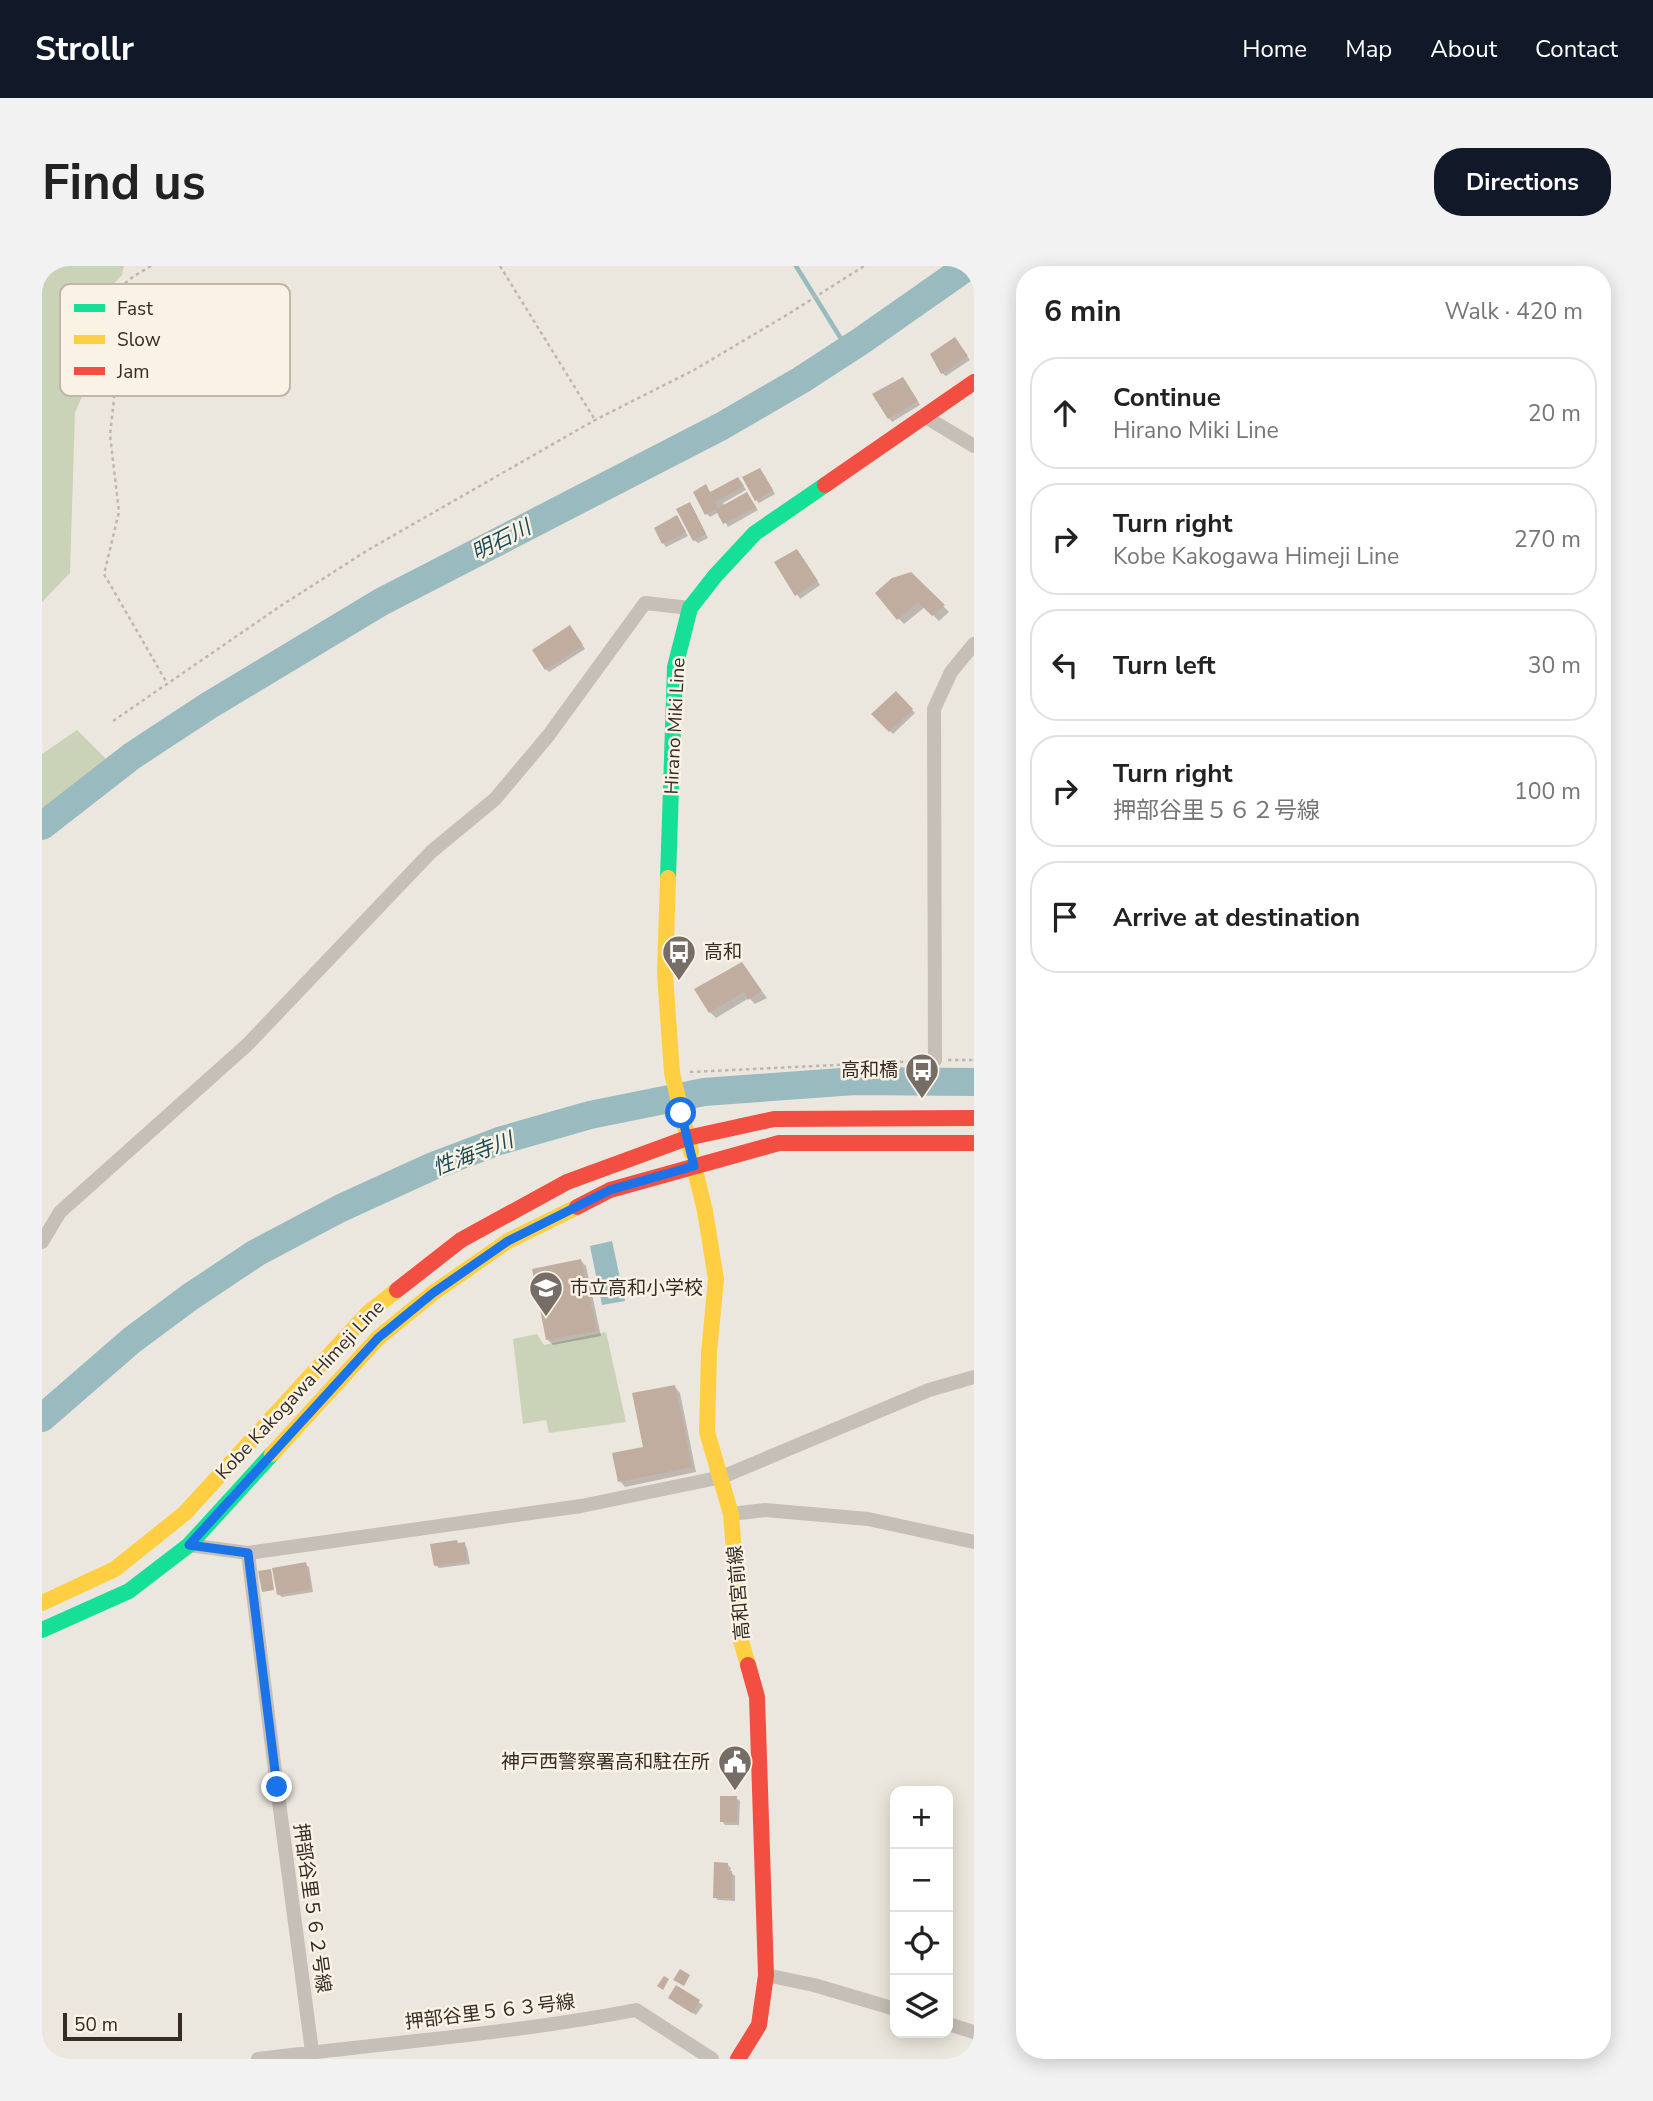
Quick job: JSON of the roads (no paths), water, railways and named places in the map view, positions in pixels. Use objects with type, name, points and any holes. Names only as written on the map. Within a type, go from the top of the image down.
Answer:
[{"type":"main road","name":"Hirano Miki Line","points":[[694,1166],[672,1073],[665,974],[675,667],[690,608],[755,533],[974,382]]},
{"type":"main road","name":"Kobe Kakogawa Himeji Line","points":[[42,1603],[115,1570],[185,1513],[368,1313],[461,1240],[567,1182],[687,1138],[774,1119],[974,1118]]},
{"type":"main road","name":"Kobe Kakogawa Himeji Line","points":[[42,1630],[129,1591],[189,1545],[378,1338],[433,1293],[508,1241],[610,1190],[779,1143],[974,1143]]},
{"type":"main road","name":"高和宮前線","points":[[694,1166],[705,1211],[716,1279],[709,1353],[707,1432],[731,1514],[741,1641],[757,1697],[766,1975],[759,2025],[738,2059]]},
{"type":"street","points":[[924,416],[974,446]]},
{"type":"street","points":[[42,1242],[60,1212],[247,1045],[431,852],[495,799],[548,736],[645,603],[690,608]]},
{"type":"street","points":[[935,1060],[934,709],[951,672],[974,644]]},
{"type":"street","points":[[189,1545],[248,1553],[581,1506],[722,1477],[929,1390],[974,1377]]},
{"type":"street","points":[[731,1514],[765,1510],[868,1519],[974,1542]]},
{"type":"street","name":"押部谷里５６２号線","points":[[248,1553],[313,2056]]},
{"type":"street","points":[[766,1975],[814,1985],[890,2008]]},
{"type":"street","name":"押部谷里５６３号線","points":[[258,2059],[313,2056],[590,2019],[636,2010],[712,2059]]},
{"type":"street","points":[[953,2026],[974,2032]]},
{"type":"water","points":[[612,1241],[625,1301],[602,1305],[590,1246]]},
{"type":"waterway","points":[[796,266],[848,350]]},
{"type":"waterway","name":"明石川","points":[[42,826],[132,756],[208,706],[381,602],[722,426],[861,341],[968,266]]},
{"type":"waterway","name":"性海寺川","points":[[42,1418],[132,1340],[256,1253],[341,1208],[433,1166],[499,1141],[590,1115],[704,1092],[855,1081],[974,1082]]},
{"type":"place","name":"高和","points":[[679,982]]},
{"type":"place","name":"高和橋","points":[[922,1100]]},
{"type":"place","name":"市立高和小学校","points":[[546,1318]]},
{"type":"place","name":"神戸西警察署高和駐在所","points":[[735,1792]]}]
